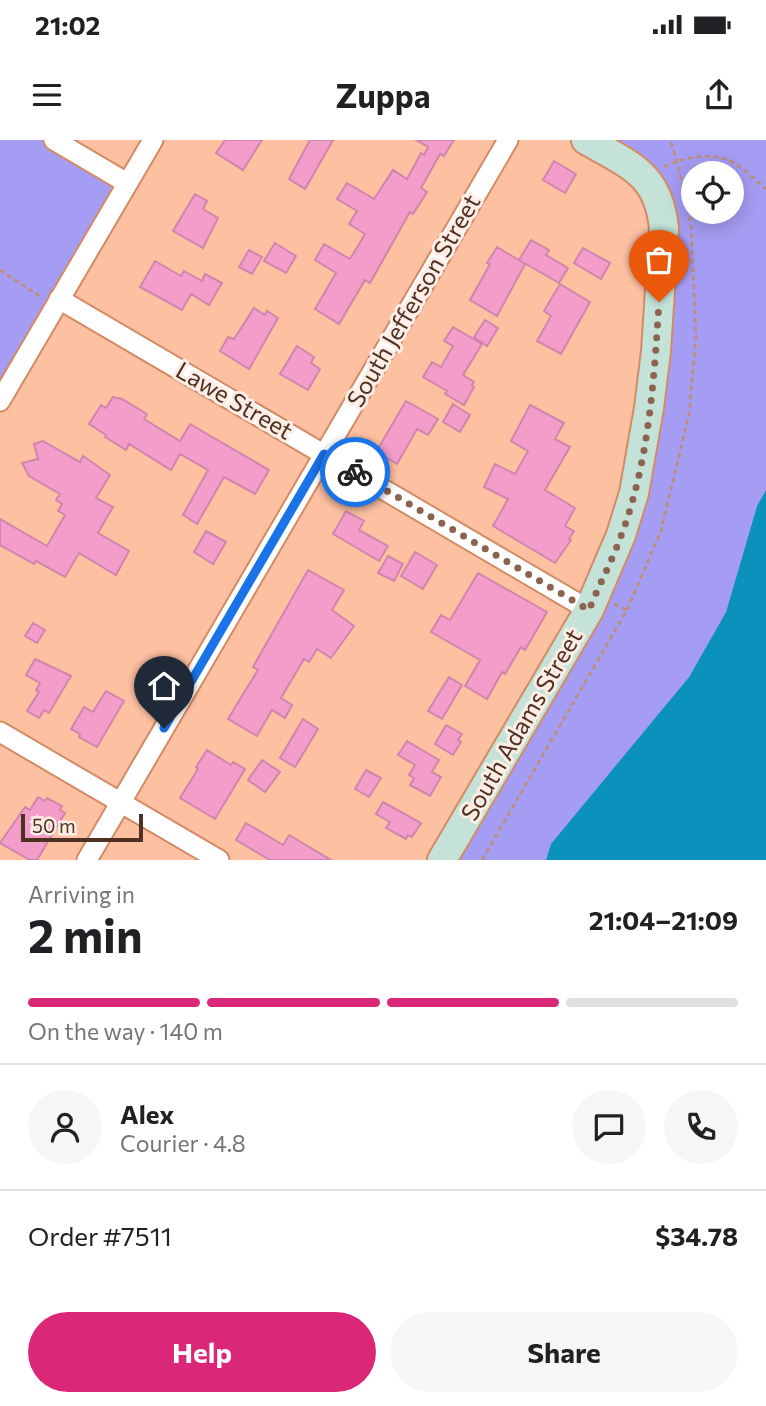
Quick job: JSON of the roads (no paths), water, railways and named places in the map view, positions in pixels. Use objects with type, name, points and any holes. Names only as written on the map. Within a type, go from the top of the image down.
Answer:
[{"type":"street","points":[[54,140],[127,183]]},
{"type":"street","points":[[0,401],[153,140]]},
{"type":"street","name":"South Jefferson Street","points":[[87,860],[508,140]]},
{"type":"street","name":"South Adams Street","points":[[442,860],[589,610],[621,535],[634,493],[656,351],[664,229],[659,200],[648,180],[638,171],[586,140]]},
{"type":"street","name":"Lawe Street","points":[[57,303],[324,454],[589,610]]},
{"type":"street","points":[[0,732],[219,860]]},
{"type":"water","points":[[766,490],[766,860],[546,860],[551,844],[689,677],[726,612],[757,506]]}]
